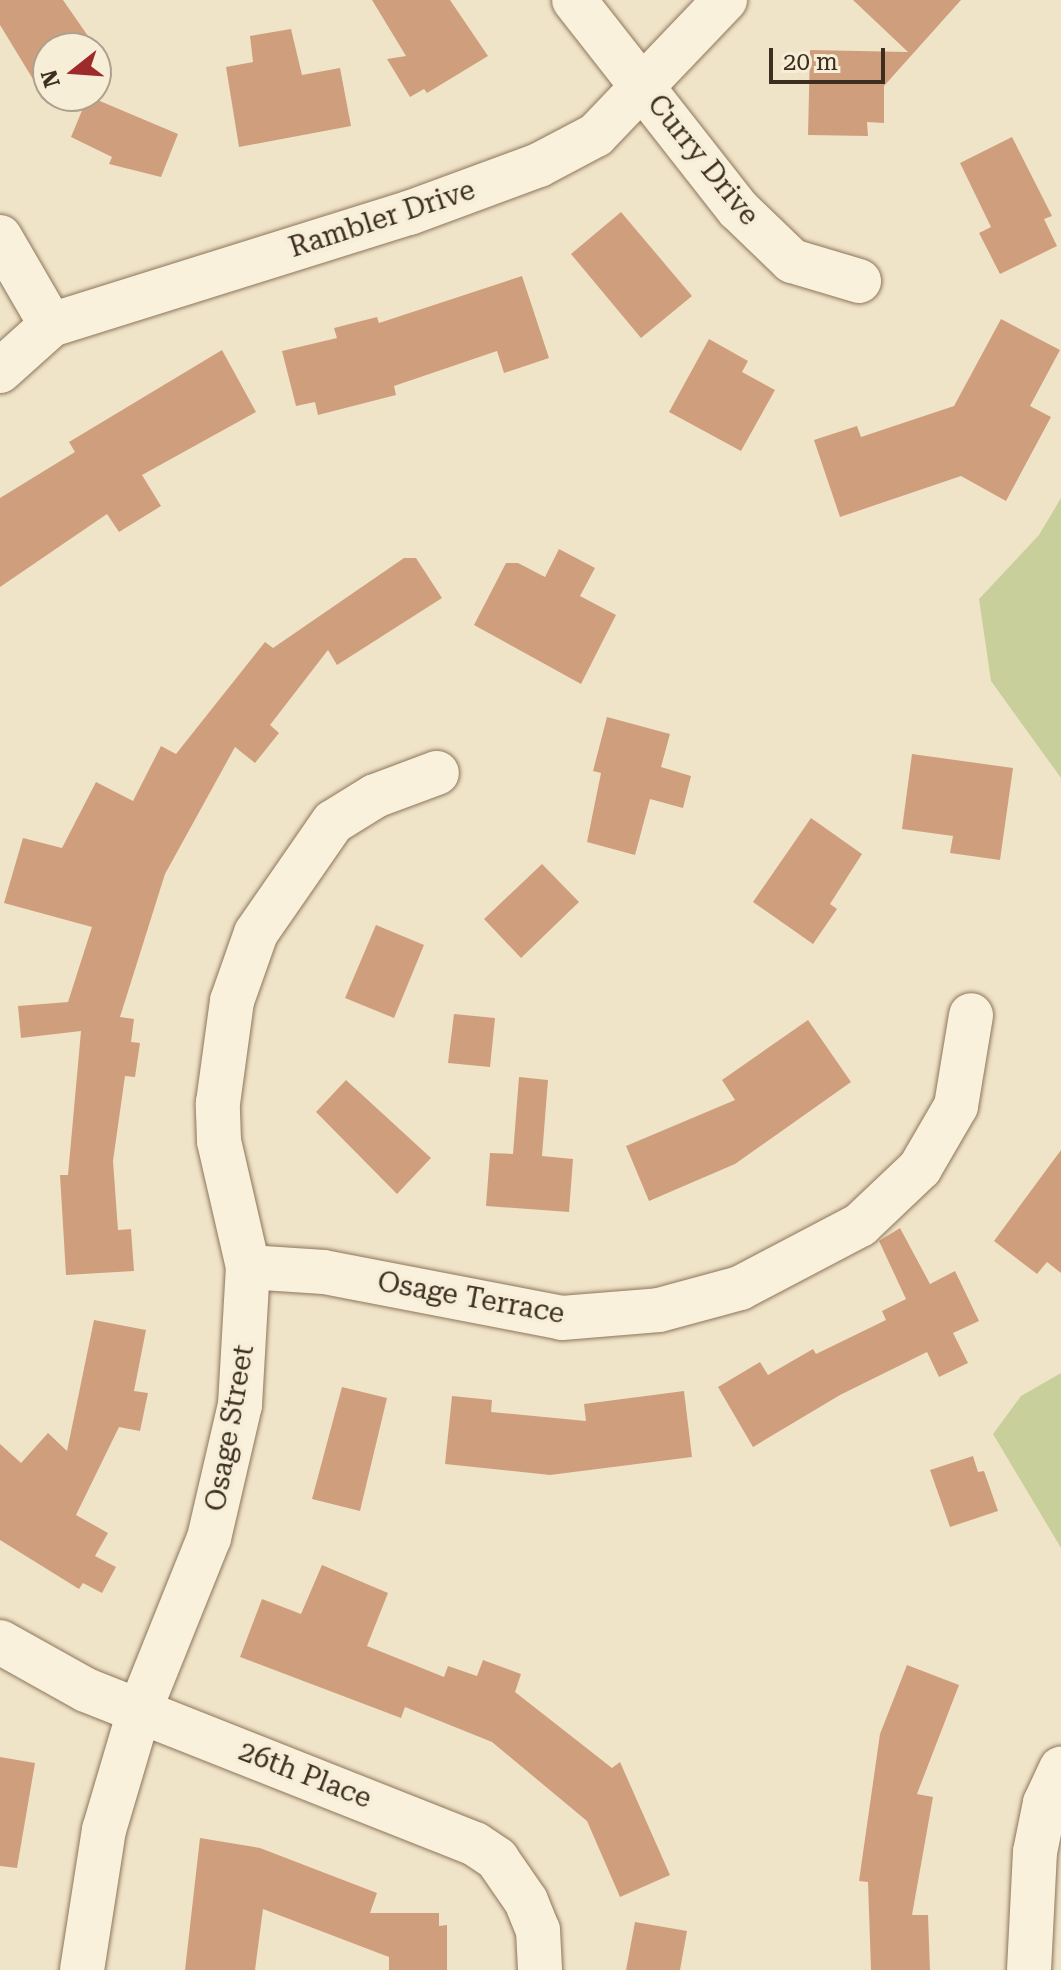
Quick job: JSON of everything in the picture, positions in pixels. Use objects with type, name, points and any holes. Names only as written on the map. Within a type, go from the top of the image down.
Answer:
[{"type":"street","name":"Curry Drive","points":[[574,0],[738,209],[792,261],[859,281]]},
{"type":"street","name":"Rambler Drive","points":[[0,371],[51,325],[409,213],[539,165],[596,135],[725,0]]},
{"type":"street","points":[[0,237],[51,325]]},
{"type":"street","name":"Osage Street","points":[[82,1970],[104,1830],[139,1712],[209,1538],[230,1460],[247,1342],[248,1267],[222,1156],[218,1103],[232,1001],[256,933],[333,822],[375,796],[437,773]]},
{"type":"street","name":"Osage Terrace","points":[[248,1267],[324,1272],[562,1318],[659,1310],[740,1288],[860,1225],[920,1168],[956,1106],[971,1015]]},
{"type":"street","name":"26th Place","points":[[0,1642],[31,1663],[139,1712],[475,1844],[497,1859],[526,1901],[538,1930],[540,1970]]},
{"type":"street","points":[[1029,1970],[1035,1852],[1045,1803],[1061,1769]]},
{"type":"green space","points":[[1061,498],[1061,778],[991,681],[979,599],[1039,535]]},
{"type":"green space","points":[[1061,1373],[1061,1548],[993,1434],[1021,1396]]},
{"type":"building","points":[[0,0],[63,0],[85,32],[32,32],[32,78],[0,25]]},
{"type":"building","points":[[372,0],[450,0],[488,56],[427,93],[424,89],[410,97],[387,59],[406,56]]},
{"type":"building","points":[[853,0],[961,0],[884,86],[884,123],[867,122],[868,136],[808,135],[810,50],[908,52]]},
{"type":"building","points":[[291,29],[302,75],[340,68],[351,126],[239,147],[226,67],[253,62],[250,36]]},
{"type":"building","points":[[112,106],[178,134],[161,177],[109,164],[112,157],[71,137],[81,112],[112,112]]},
{"type":"building","points":[[1012,137],[1052,216],[1044,219],[1057,246],[1000,274],[979,233],[991,227],[960,163]]},
{"type":"building","points":[[621,212],[692,296],[641,338],[571,254]]},
{"type":"building","points":[[522,276],[549,358],[504,373],[497,351],[394,386],[396,395],[318,415],[315,402],[296,406],[282,351],[337,338],[334,328],[377,317],[379,323]]},
{"type":"building","points":[[1001,319],[1060,350],[1030,406],[1051,417],[1006,501],[961,476],[840,517],[814,440],[857,426],[861,437],[954,406]]},
{"type":"building","points":[[709,339],[748,361],[742,372],[775,390],[741,451],[669,412]]},
{"type":"building","points":[[222,350],[256,412],[142,475],[161,506],[119,532],[107,514],[0,587],[0,498],[75,452],[69,442]]},
{"type":"building","points":[[559,549],[595,568],[580,596],[616,615],[581,684],[474,625],[506,563],[518,563],[545,577]]},
{"type":"building","points":[[404,558],[416,558],[442,598],[337,665],[328,650],[270,725],[279,733],[255,763],[235,747],[165,874],[120,1017],[134,1019],[131,1042],[140,1043],[135,1077],[125,1076],[113,1161],[118,1230],[131,1229],[134,1271],[66,1275],[60,1175],[68,1175],[81,1031],[21,1038],[18,1006],[68,1002],[92,927],[4,903],[23,838],[62,848],[96,782],[133,801],[161,746],[176,754],[265,642],[273,648]]},
{"type":"building","points":[[607,717],[670,734],[661,767],[691,776],[683,808],[650,799],[635,855],[587,842],[601,773],[593,771]]},
{"type":"building","points":[[912,754],[1013,768],[1000,860],[950,853],[953,836],[902,829]]},
{"type":"building","points":[[811,818],[862,854],[830,904],[837,909],[813,944],[753,902]]},
{"type":"building","points":[[542,864],[579,902],[521,958],[484,919]]},
{"type":"building","points":[[376,925],[424,945],[394,1018],[345,998]]},
{"type":"building","points":[[454,1014],[495,1018],[490,1067],[448,1063]]},
{"type":"building","points":[[808,1020],[851,1082],[735,1164],[649,1201],[626,1146],[735,1100],[722,1080]]},
{"type":"building","points":[[519,1077],[548,1080],[542,1156],[573,1159],[569,1212],[486,1206],[490,1153],[513,1154]]},
{"type":"building","points":[[346,1080],[431,1158],[397,1194],[316,1112]]},
{"type":"building","points":[[1061,1150],[1061,1273],[1047,1262],[1037,1274],[994,1241]]},
{"type":"building","points":[[900,1228],[930,1284],[955,1271],[979,1321],[953,1333],[968,1363],[939,1377],[927,1352],[840,1395],[753,1447],[718,1387],[760,1362],[768,1375],[813,1349],[816,1354],[886,1320],[882,1311],[906,1299],[879,1241]]},
{"type":"building","points":[[94,1320],[146,1330],[134,1391],[148,1393],[140,1431],[119,1427],[76,1515],[108,1533],[95,1556],[116,1567],[102,1593],[83,1583],[79,1589],[0,1540],[0,1444],[21,1463],[48,1433],[67,1451]]},
{"type":"building","points":[[342,1387],[387,1398],[360,1511],[312,1499]]},
{"type":"building","points":[[684,1391],[692,1457],[550,1475],[445,1464],[452,1396],[492,1400],[491,1412],[586,1421],[584,1404]]},
{"type":"building","points":[[973,1456],[978,1472],[984,1471],[998,1511],[950,1527],[930,1470]]},
{"type":"building","points":[[322,1565],[388,1593],[367,1646],[444,1677],[448,1666],[477,1676],[483,1660],[521,1674],[515,1692],[612,1768],[620,1762],[670,1875],[620,1897],[587,1821],[492,1742],[405,1707],[401,1718],[240,1657],[262,1599],[301,1614]]},
{"type":"building","points":[[907,1665],[959,1685],[917,1794],[933,1797],[912,1915],[928,1915],[930,1970],[871,1970],[868,1882],[859,1881],[880,1734]]},
{"type":"building","points":[[0,1757],[35,1763],[17,1868],[0,1866]]},
{"type":"building","points":[[200,1838],[260,1848],[377,1893],[370,1913],[439,1913],[439,1926],[447,1925],[447,1970],[389,1970],[389,1957],[263,1909],[255,1970],[185,1970]]},
{"type":"building","points":[[635,1922],[687,1931],[680,1970],[626,1970]]}]
